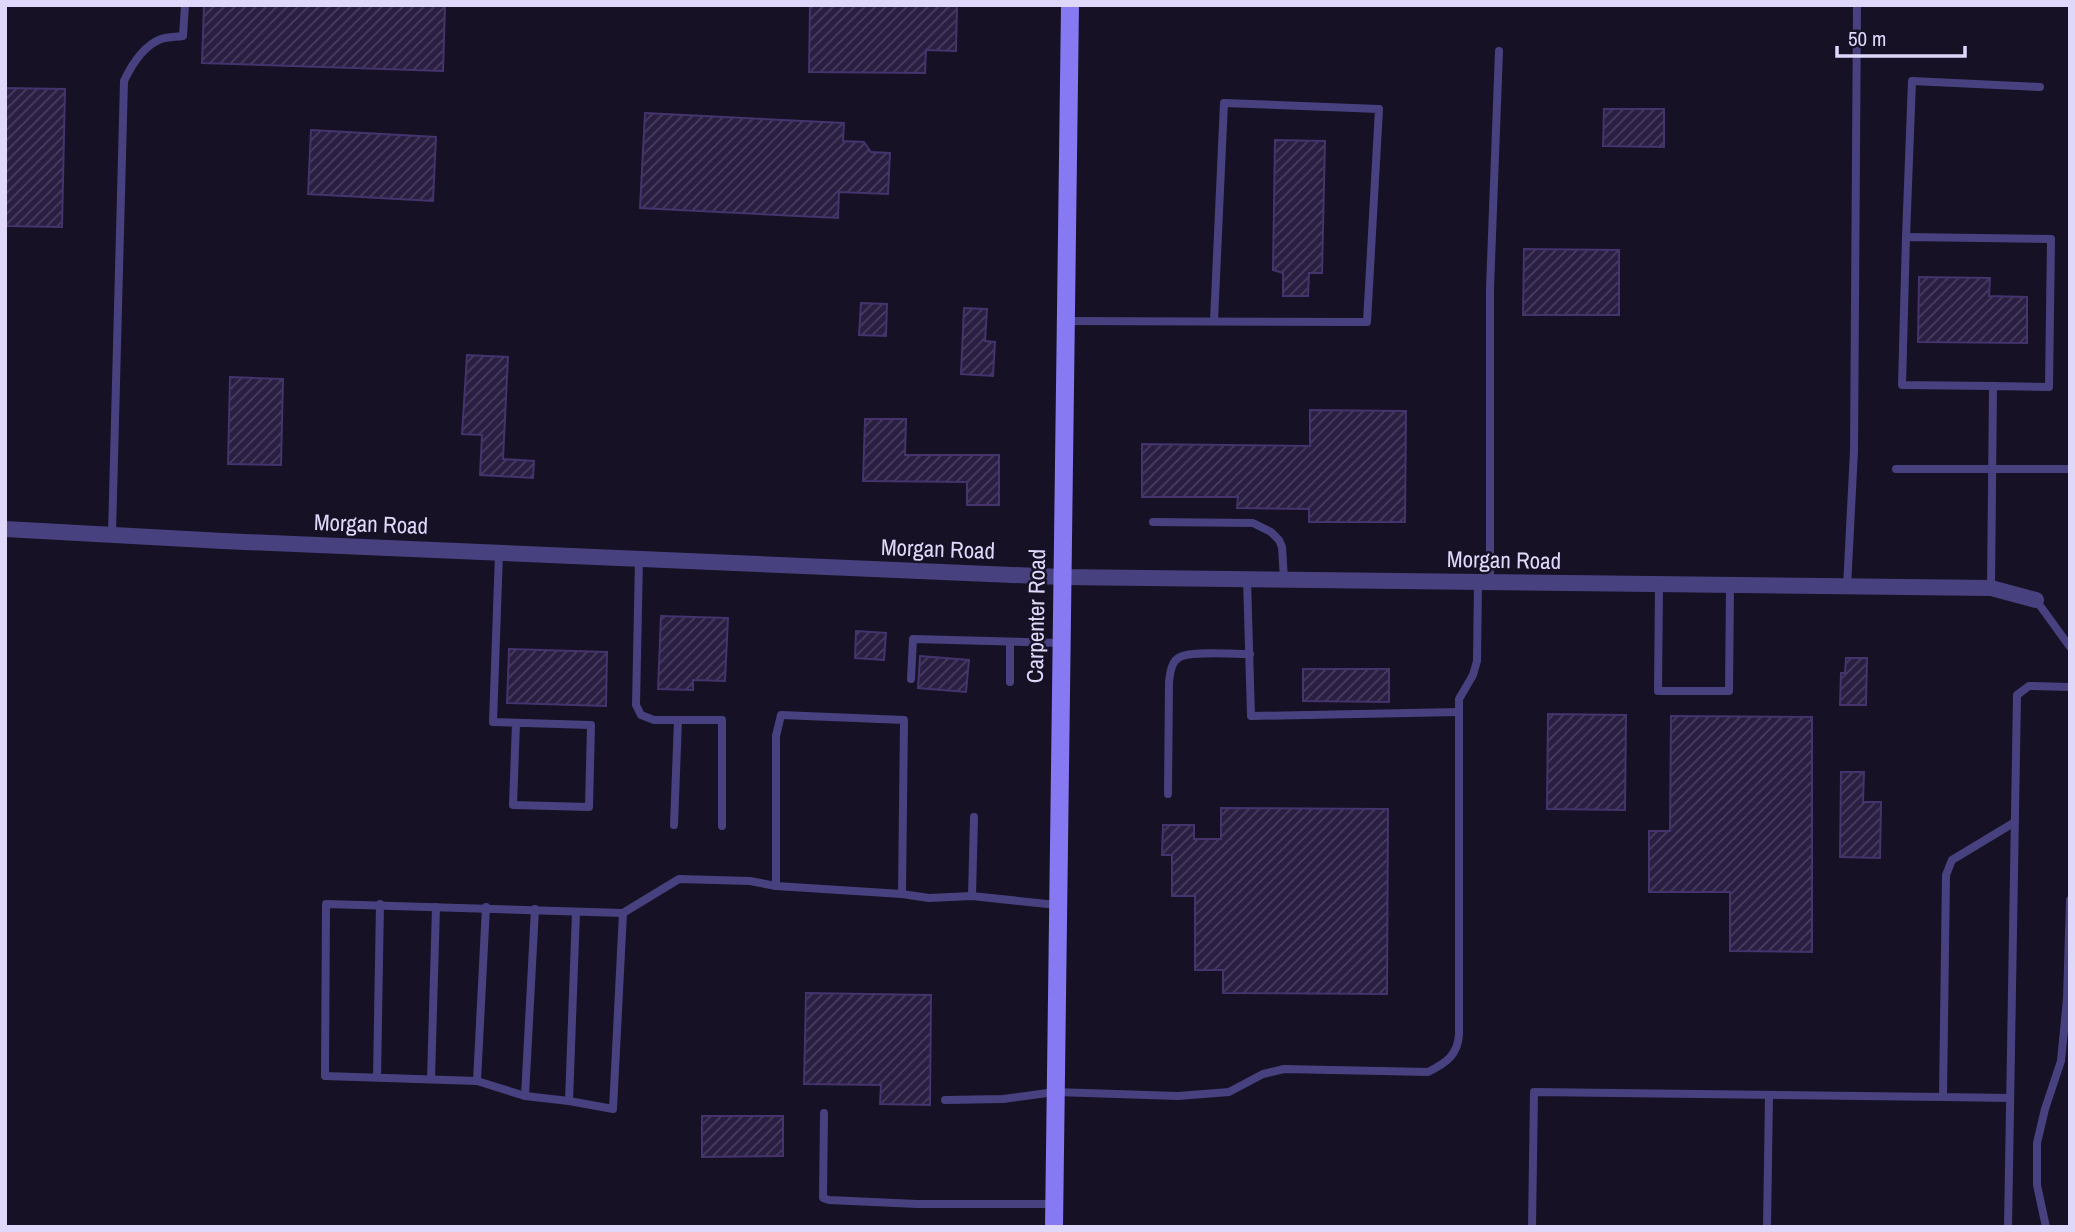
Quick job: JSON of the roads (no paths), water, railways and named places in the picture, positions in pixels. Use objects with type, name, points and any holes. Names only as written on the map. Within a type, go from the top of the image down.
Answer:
[{"type":"main road","name":"Carpenter Road","points":[[1054,1227],[1070,5]]},
{"type":"street","name":"Morgan Road","points":[[5,529],[1061,577],[1991,588],[2036,600]]},
{"type":"lane","points":[[112,534],[124,80],[141,53],[161,39],[183,36],[185,5]]},
{"type":"lane","points":[[1847,587],[1854,450],[1857,5]]},
{"type":"lane","points":[[946,1100],[1003,1099],[1055,1092],[1178,1096],[1229,1092],[1271,1070],[1428,1072],[1454,1055],[1459,1034],[1459,699],[1474,675],[1484,582],[1490,288],[1499,51]]},
{"type":"lane","points":[[1906,237],[2051,239],[2049,387],[1902,385],[1906,237],[1912,81],[2040,87]]},
{"type":"lane","points":[[1066,321],[1367,322],[1380,109],[1224,103],[1213,321]]},
{"type":"lane","points":[[1991,588],[1993,386]]},
{"type":"lane","points":[[1896,470],[2070,469]]},
{"type":"lane","points":[[1153,522],[1253,523],[1271,532],[1279,540],[1284,579]]},
{"type":"lane","points":[[499,553],[493,722],[591,725],[589,807],[513,804],[516,723]]},
{"type":"lane","points":[[639,559],[636,705],[641,715],[654,720],[722,720],[722,826]]},
{"type":"lane","points":[[1247,579],[1251,716],[1459,712]]},
{"type":"lane","points":[[1659,585],[1658,691],[1729,691],[1730,586]]},
{"type":"lane","points":[[2036,600],[2070,647]]},
{"type":"lane","points":[[911,679],[913,639],[1060,643]]},
{"type":"lane","points":[[1010,642],[1010,682]]},
{"type":"lane","points":[[1168,794],[1169,682],[1174,663],[1180,657],[1195,655],[1250,654]]},
{"type":"lane","points":[[2008,1227],[2017,695],[2028,686],[2070,687]]},
{"type":"lane","points":[[775,886],[776,736],[781,715],[904,720],[902,894]]},
{"type":"lane","points":[[674,825],[678,720]]},
{"type":"lane","points":[[972,896],[974,817]]},
{"type":"lane","points":[[1943,1097],[1946,875],[1952,860],[2015,822]]},
{"type":"lane","points":[[623,913],[613,1109],[525,1096],[477,1081],[325,1076],[326,904],[623,913],[678,879],[750,881],[775,886],[929,898],[972,896],[1057,905]]},
{"type":"lane","points":[[2046,1227],[2037,1185],[2037,1143],[2061,1061],[2067,999],[2070,900]]},
{"type":"lane","points":[[377,1077],[380,904]]},
{"type":"lane","points":[[477,1081],[486,907]]},
{"type":"lane","points":[[431,1079],[436,908]]},
{"type":"lane","points":[[525,1096],[535,909]]},
{"type":"lane","points":[[569,1101],[576,912]]},
{"type":"lane","points":[[1532,1227],[1534,1092],[2010,1098]]},
{"type":"lane","points":[[1767,1227],[1769,1095]]},
{"type":"lane","points":[[824,1113],[823,1198],[917,1204],[1054,1204]]}]
